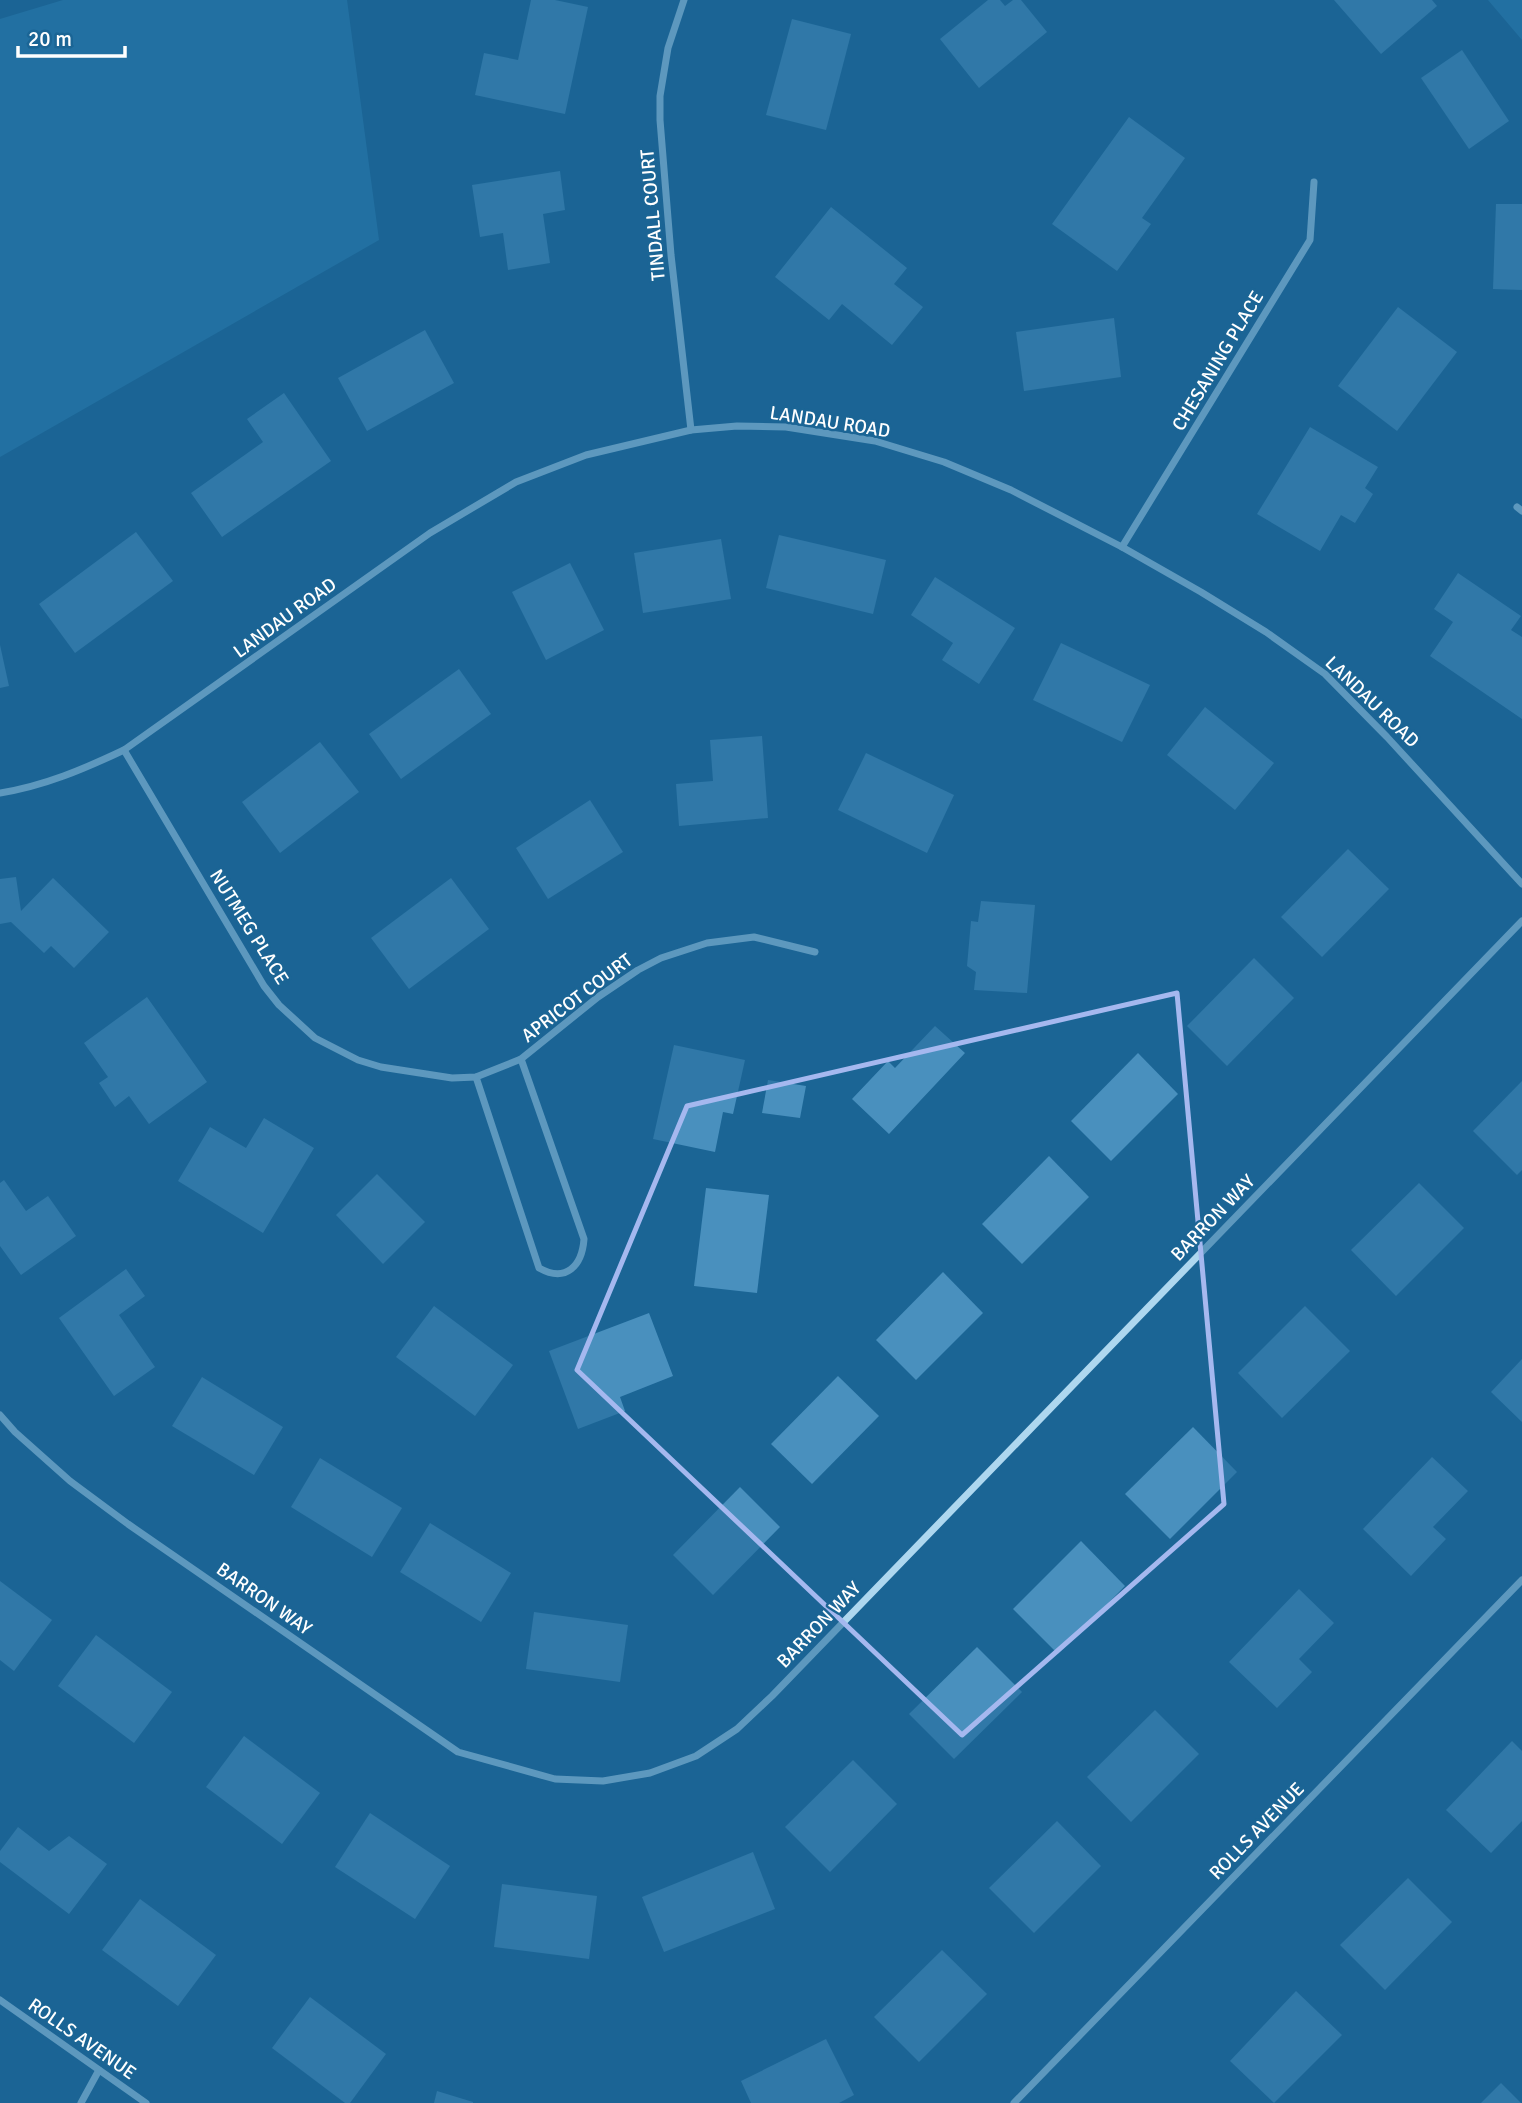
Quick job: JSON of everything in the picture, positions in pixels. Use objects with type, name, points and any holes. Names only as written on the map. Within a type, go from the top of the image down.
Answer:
[{"type":"street","name":"TINDALL COURT","points":[[684,0],[668,48],[660,96],[660,120],[671,255],[691,430]]},
{"type":"street","name":"CHESANING PLACE","points":[[1122,547],[1310,240],[1314,182]]},
{"type":"street","name":"LANDAU ROAD","points":[[0,793],[26,789],[83,770],[124,750],[430,533],[516,482],[586,455],[691,430],[737,426],[786,428],[875,442],[944,462],[1011,490],[1122,547],[1266,632],[1325,674],[1387,737],[1522,884]]},
{"type":"street","name":"NUTMEG PLACE","points":[[124,750],[264,986],[279,1005],[315,1038],[358,1060],[382,1067],[452,1078],[476,1077],[521,1059]]},
{"type":"street","name":"BARRON WAY","points":[[0,1415],[70,1481],[128,1524],[457,1752],[555,1779],[603,1781],[650,1773],[696,1756],[737,1729],[772,1696],[1522,921]]},
{"type":"street","name":"APRICOT COURT","points":[[521,1059],[598,997],[661,958],[707,943],[754,937],[815,952]]},
{"type":"street","points":[[476,1077],[540,1268],[551,1274],[573,1269],[581,1260],[584,1239],[521,1059]]},
{"type":"street","name":"ROLLS AVENUE","points":[[1014,2103],[1522,1580]]},
{"type":"street","name":"ROLLS AVENUE","points":[[0,2000],[146,2103]]},
{"type":"street","points":[[81,2103],[99,2070]]},
{"type":"highlighted area","points":[[1177,993],[1224,1504],[962,1735],[577,1370],[687,1106]]},
{"type":"shaded area","points":[[63,0],[347,0],[379,240],[0,457],[0,19]]},
{"type":"shaded area","points":[[1488,0],[1522,0],[1522,40]]},
{"type":"building","points":[[531,0],[555,0],[588,7],[565,114],[475,95],[484,53],[518,60]]},
{"type":"building","points":[[988,0],[1000,0],[1005,6],[1013,0],[1021,0],[1047,32],[979,88],[940,39]]},
{"type":"building","points":[[1334,0],[1432,0],[1437,6],[1381,54]]},
{"type":"building","points":[[792,19],[851,34],[826,130],[766,115]]},
{"type":"building","points":[[1462,50],[1509,121],[1469,149],[1421,78]]},
{"type":"building","points":[[1129,117],[1185,158],[1142,218],[1151,224],[1117,271],[1052,224]]},
{"type":"building","points":[[560,171],[565,210],[543,214],[550,263],[508,270],[503,233],[480,237],[472,185]]},
{"type":"building","points":[[1496,204],[1522,204],[1522,290],[1493,289]]},
{"type":"building","points":[[831,207],[907,268],[894,284],[923,307],[892,345],[842,304],[829,320],[775,277]]},
{"type":"building","points":[[1398,307],[1457,352],[1397,431],[1338,386]]},
{"type":"building","points":[[1114,318],[1121,377],[1024,391],[1016,332]]},
{"type":"building","points":[[425,330],[454,383],[367,431],[338,378]]},
{"type":"building","points":[[284,393],[331,461],[222,537],[191,493],[263,442],[247,419]]},
{"type":"building","points":[[1310,427],[1378,467],[1365,488],[1373,494],[1355,523],[1341,515],[1320,551],[1257,514]]},
{"type":"building","points":[[136,532],[173,581],[75,653],[39,604]]},
{"type":"building","points":[[779,535],[886,560],[873,614],[766,588]]},
{"type":"building","points":[[721,539],[731,599],[643,613],[634,553]]},
{"type":"building","points":[[570,563],[604,630],[546,660],[512,592]]},
{"type":"building","points":[[1458,573],[1521,616],[1511,630],[1522,637],[1522,719],[1430,656],[1453,622],[1434,609]]},
{"type":"building","points":[[935,577],[1015,628],[979,684],[942,660],[953,643],[911,615]]},
{"type":"building","points":[[1061,643],[1150,685],[1122,742],[1033,700]]},
{"type":"building","points":[[0,645],[9,686],[0,688]]},
{"type":"building","points":[[459,669],[491,714],[401,779],[369,734]]},
{"type":"building","points":[[1205,707],[1274,763],[1235,810],[1167,755]]},
{"type":"building","points":[[762,736],[768,818],[679,826],[676,784],[713,781],[710,740]]},
{"type":"building","points":[[320,742],[359,792],[280,853],[242,802]]},
{"type":"building","points":[[866,753],[954,795],[927,853],[838,810]]},
{"type":"building","points":[[590,800],[623,852],[548,899],[516,848]]},
{"type":"building","points":[[1348,849],[1389,889],[1322,957],[1281,917]]},
{"type":"building","points":[[16,877],[21,911],[53,878],[109,932],[74,968],[51,946],[44,953],[11,922],[0,924],[0,879]]},
{"type":"building","points":[[451,878],[489,929],[409,989],[371,938]]},
{"type":"building","points":[[981,901],[1035,905],[1027,993],[974,990],[976,972],[967,966],[971,921],[978,922]]},
{"type":"building","points":[[1254,958],[1294,998],[1227,1066],[1187,1026]]},
{"type":"building","points":[[147,997],[207,1082],[149,1124],[129,1096],[115,1107],[99,1083],[108,1077],[84,1043]]},
{"type":"building","points":[[935,1026],[965,1053],[889,1134],[852,1099],[888,1061],[895,1068]]},
{"type":"building","points":[[674,1045],[745,1060],[733,1114],[723,1112],[715,1152],[653,1139]]},
{"type":"building","points":[[1138,1053],[1178,1094],[1111,1161],[1071,1121]]},
{"type":"building","points":[[768,1080],[806,1086],[800,1118],[762,1113]]},
{"type":"building","points":[[1522,1081],[1522,1170],[1517,1175],[1473,1131]]},
{"type":"building","points":[[264,1118],[314,1148],[263,1233],[178,1181],[210,1127],[246,1148]]},
{"type":"building","points":[[1049,1156],[1089,1197],[1022,1264],[982,1224]]},
{"type":"building","points":[[377,1174],[425,1222],[383,1264],[336,1215]]},
{"type":"building","points":[[4,1180],[26,1211],[48,1196],[76,1236],[21,1275],[0,1246],[0,1183]]},
{"type":"building","points":[[1419,1183],[1464,1228],[1396,1296],[1351,1250]]},
{"type":"building","points":[[706,1188],[769,1195],[757,1293],[694,1286]]},
{"type":"building","points":[[126,1269],[145,1296],[119,1315],[155,1367],[114,1396],[59,1318]]},
{"type":"building","points":[[943,1272],[983,1313],[916,1380],[876,1340]]},
{"type":"building","points":[[434,1306],[513,1365],[475,1416],[396,1357]]},
{"type":"building","points":[[1305,1306],[1350,1351],[1282,1418],[1238,1373]]},
{"type":"building","points":[[649,1313],[673,1376],[620,1397],[625,1411],[578,1429],[549,1351]]},
{"type":"building","points":[[1522,1359],[1522,1422],[1491,1392]]},
{"type":"building","points":[[838,1376],[879,1416],[812,1484],[771,1444]]},
{"type":"building","points":[[202,1377],[283,1427],[254,1475],[172,1426]]},
{"type":"building","points":[[1193,1427],[1237,1472],[1170,1539],[1125,1494]]},
{"type":"building","points":[[1432,1457],[1468,1491],[1433,1527],[1446,1539],[1411,1576],[1363,1529]]},
{"type":"building","points":[[320,1458],[402,1508],[372,1557],[291,1507]]},
{"type":"building","points":[[740,1487],[780,1527],[713,1595],[673,1555]]},
{"type":"building","points":[[430,1523],[511,1573],[481,1622],[400,1572]]},
{"type":"building","points":[[1081,1541],[1125,1586],[1058,1654],[1013,1609]]},
{"type":"building","points":[[0,1581],[52,1620],[14,1671],[0,1660]]},
{"type":"building","points":[[1299,1589],[1334,1623],[1299,1659],[1312,1672],[1277,1708],[1229,1662]]},
{"type":"building","points":[[534,1612],[628,1625],[620,1682],[526,1669]]},
{"type":"building","points":[[96,1635],[172,1692],[134,1743],[58,1686]]},
{"type":"building","points":[[977,1647],[1022,1692],[954,1759],[909,1714]]},
{"type":"building","points":[[1155,1710],[1199,1754],[1131,1822],[1087,1777]]},
{"type":"building","points":[[244,1736],[320,1793],[282,1844],[206,1787]]},
{"type":"building","points":[[1512,1741],[1522,1751],[1522,1821],[1491,1853],[1446,1810]]},
{"type":"building","points":[[853,1760],[897,1804],[830,1872],[785,1827]]},
{"type":"building","points":[[370,1813],[450,1866],[415,1919],[335,1867]]},
{"type":"building","points":[[1057,1821],[1101,1866],[1034,1933],[989,1888]]},
{"type":"building","points":[[18,1827],[49,1851],[69,1836],[107,1864],[69,1914],[0,1862],[0,1851]]},
{"type":"building","points":[[753,1852],[775,1909],[664,1952],[642,1897]]},
{"type":"building","points":[[1408,1878],[1452,1922],[1385,1990],[1340,1945]]},
{"type":"building","points":[[502,1884],[597,1896],[589,1959],[494,1947]]},
{"type":"building","points":[[140,1899],[216,1955],[178,2006],[102,1950]]},
{"type":"building","points":[[942,1950],[987,1994],[919,2062],[874,2017]]},
{"type":"building","points":[[1296,1991],[1342,2035],[1274,2103],[1230,2061]]},
{"type":"building","points":[[310,1997],[386,2054],[350,2103],[345,2103],[272,2048]]},
{"type":"building","points":[[826,2039],[854,2095],[839,2103],[751,2103],[741,2081]]},
{"type":"building","points":[[1501,2083],[1521,2103],[1481,2103]]},
{"type":"building","points":[[437,2091],[473,2102],[473,2103],[434,2103]]}]
